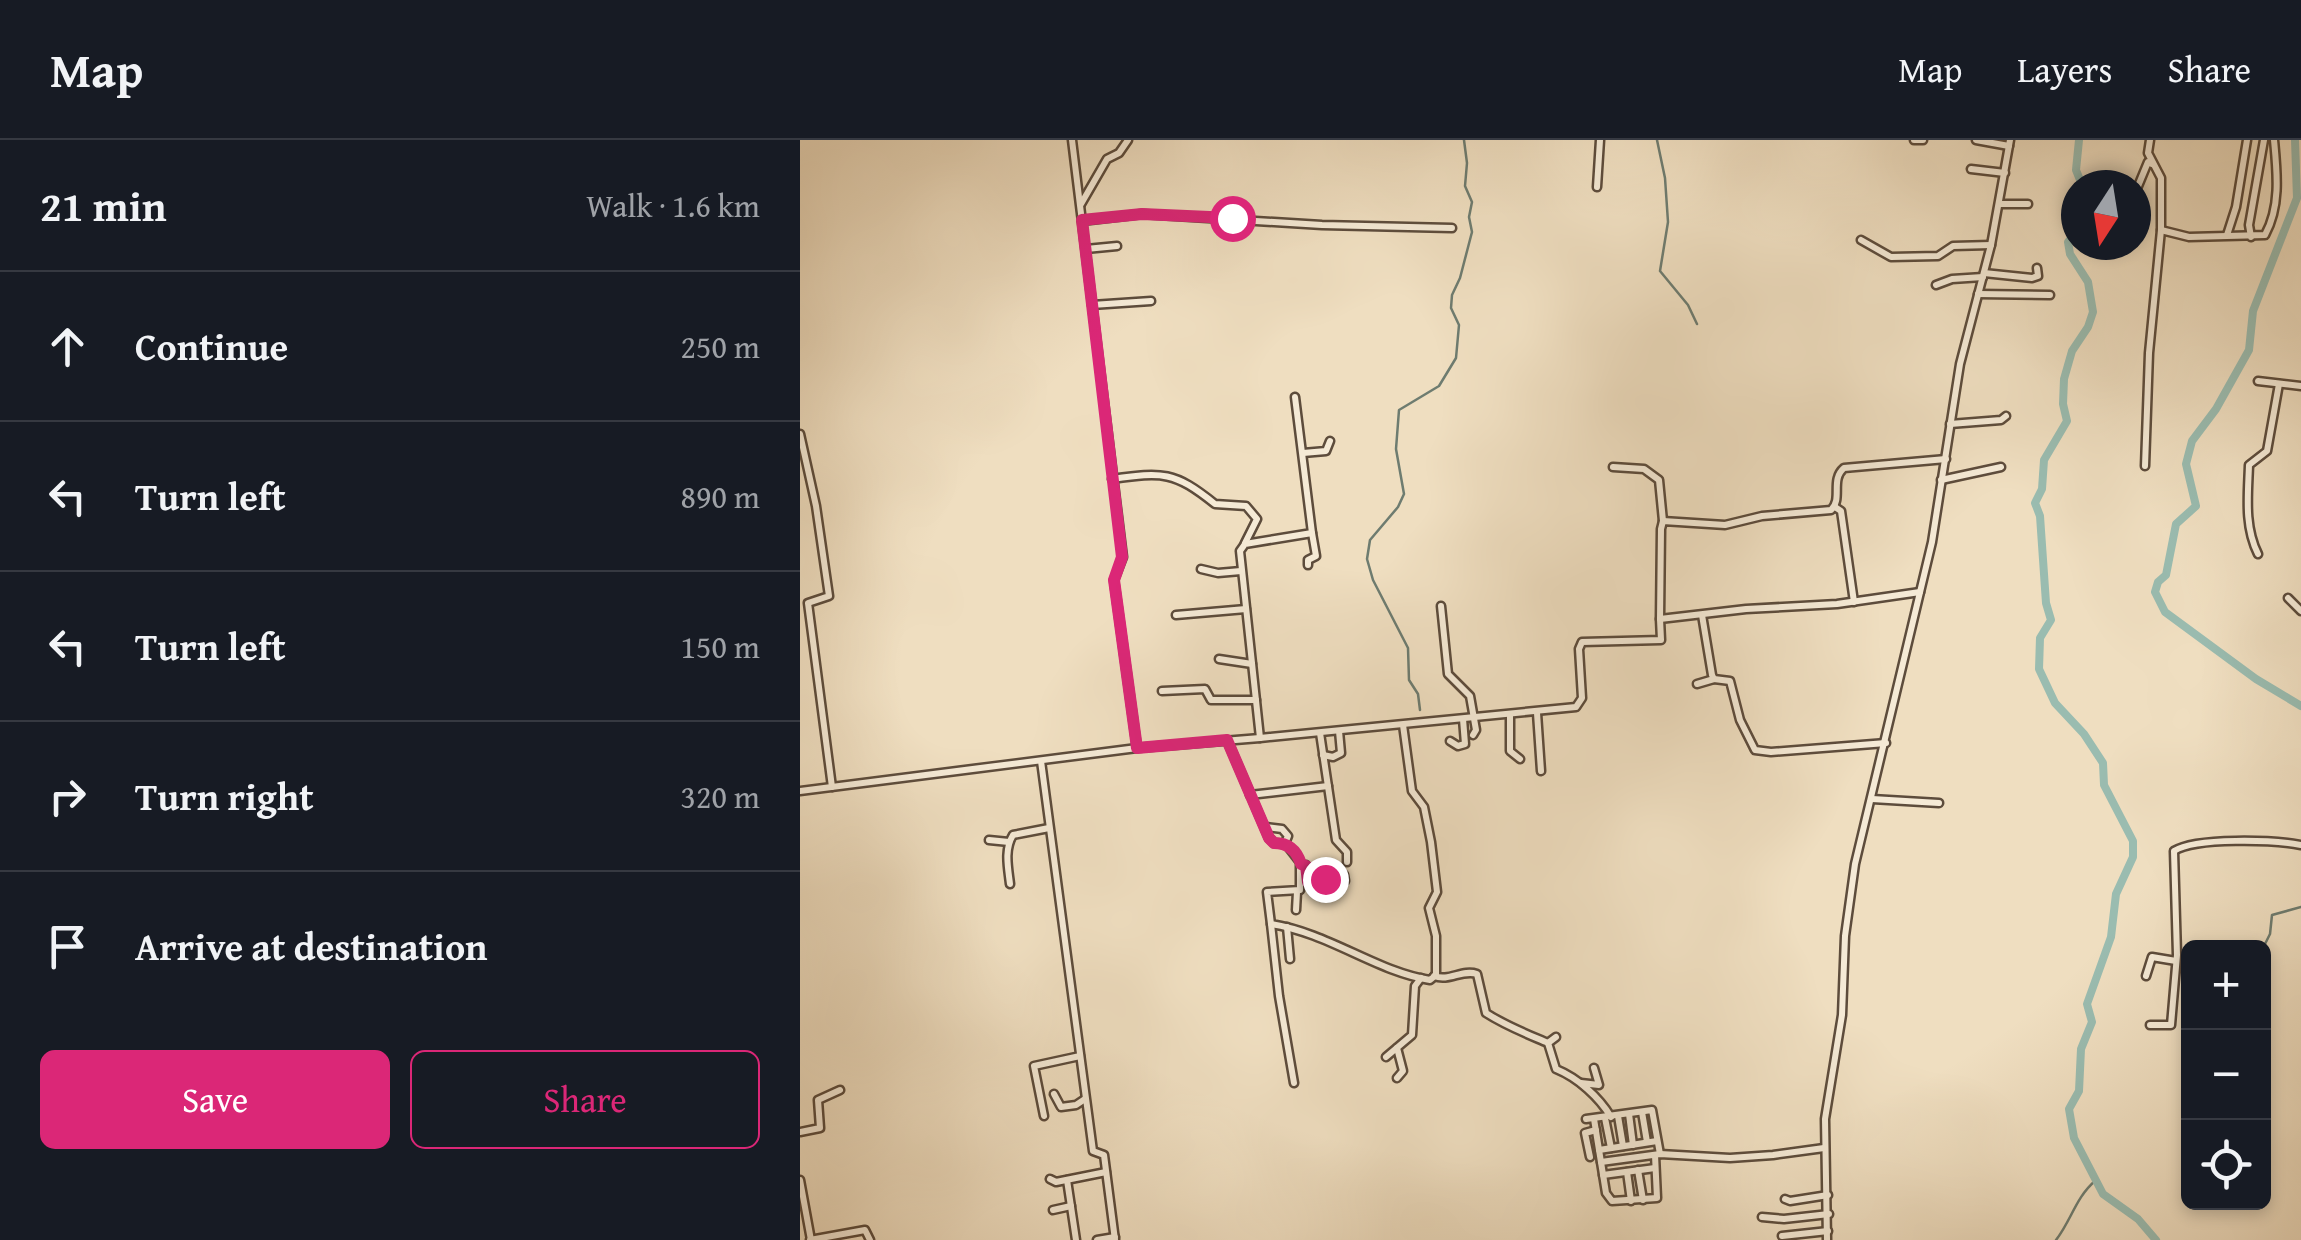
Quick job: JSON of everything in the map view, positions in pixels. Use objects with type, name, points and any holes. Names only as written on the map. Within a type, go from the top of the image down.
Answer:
[{"type":"street","points":[[1072,140],[1122,557],[1114,580],[1137,748]]},
{"type":"street","points":[[1080,205],[1107,159],[1119,153],[1128,140]]},
{"type":"street","points":[[1597,187],[1600,140]]},
{"type":"street","points":[[1914,140],[1923,140]]},
{"type":"street","points":[[1782,1236],[1827,1236],[1824,1148],[1828,1096],[1842,1015],[1850,898],[1920,592],[1949,424],[2005,174],[2009,143],[1976,140]]},
{"type":"street","points":[[2150,140],[2148,153],[2153,165]]},
{"type":"street","points":[[2227,235],[2236,208],[2247,140]]},
{"type":"street","points":[[2251,238],[2249,225],[2264,140]]},
{"type":"street","points":[[2161,230],[2189,237],[2265,235],[2276,203],[2274,140]]},
{"type":"street","points":[[2145,170],[2148,162],[2159,170],[2162,178],[2145,466]]},
{"type":"street","points":[[1971,169],[2005,174]]},
{"type":"street","points":[[2000,204],[2028,204]]},
{"type":"street","points":[[1082,220],[1142,214],[1452,228]]},
{"type":"street","points":[[1860,240],[1891,257],[1938,256],[1953,246],[1991,244]]},
{"type":"street","points":[[1086,249],[1117,246]]},
{"type":"street","points":[[1936,285],[1983,275],[2032,278],[2038,276],[2037,268]]},
{"type":"street","points":[[1978,294],[2050,296]]},
{"type":"street","points":[[1092,305],[1151,301]]},
{"type":"street","points":[[2258,380],[2301,386]]},
{"type":"street","points":[[2258,554],[2247,512],[2250,464],[2267,451],[2279,384]]},
{"type":"street","points":[[1295,396],[1316,556],[1308,560],[1308,565]]},
{"type":"street","points":[[1949,424],[2001,420],[2006,416]]},
{"type":"street","points":[[800,434],[816,506],[829,596],[804,603],[832,787]]},
{"type":"street","points":[[1303,453],[1326,451],[1330,441]]},
{"type":"street","points":[[1835,508],[1837,477],[1844,468],[1946,459]]},
{"type":"street","points":[[800,791],[1137,748],[1464,722],[1576,708],[1581,704],[1582,642],[1660,640],[1660,529],[1664,521],[1659,480],[1644,469],[1613,467]]},
{"type":"street","points":[[1941,480],[2001,467]]},
{"type":"street","points":[[1112,479],[1158,472],[1203,491],[1215,504],[1246,506],[1257,515],[1240,551],[1260,738]]},
{"type":"street","points":[[1664,521],[1736,524],[1746,518],[1835,508],[1841,511],[1854,602]]},
{"type":"street","points":[[1244,544],[1312,533]]},
{"type":"street","points":[[1201,569],[1218,573],[1241,571]]},
{"type":"street","points":[[1660,620],[1920,592]]},
{"type":"street","points":[[2288,598],[2301,611]]},
{"type":"street","points":[[1441,606],[1448,674],[1470,696],[1473,735]]},
{"type":"street","points":[[1176,615],[1246,609]]},
{"type":"street","points":[[1702,615],[1714,678]]},
{"type":"street","points":[[1219,660],[1252,664]]},
{"type":"street","points":[[1697,684],[1714,678],[1730,681],[1740,720],[1757,751],[1886,742]]},
{"type":"street","points":[[1162,690],[1205,689],[1211,700],[1256,700]]},
{"type":"street","points":[[1538,713],[1541,771]]},
{"type":"street","points":[[1510,715],[1510,751],[1520,759]]},
{"type":"street","points":[[1450,741],[1458,746],[1465,744],[1464,722]]},
{"type":"street","points":[[1271,924],[1310,932],[1421,978],[1430,980],[1434,976],[1436,936],[1430,908],[1437,892],[1431,842],[1424,806],[1412,791],[1403,725]]},
{"type":"street","points":[[1323,755],[1333,757],[1341,753],[1339,731]]},
{"type":"street","points":[[1320,733],[1336,840],[1347,852],[1347,862]]},
{"type":"street","points":[[1227,740],[1272,842],[1285,844],[1296,853],[1307,866],[1308,882],[1322,882],[1331,874],[1344,875],[1346,880]]},
{"type":"street","points":[[1041,761],[1093,1151],[1104,1155],[1115,1238],[1097,1240]]},
{"type":"street","points":[[1244,781],[1257,779]]},
{"type":"street","points":[[1250,795],[1328,786]]},
{"type":"street","points":[[1872,799],[1940,803]]},
{"type":"street","points":[[1264,827],[1282,830],[1288,836],[1285,844]]},
{"type":"street","points":[[1010,884],[1009,842],[1013,834],[1049,828]]},
{"type":"street","points":[[990,840],[1009,842]]},
{"type":"street","points":[[2150,1024],[2172,1025],[2177,895],[2173,853],[2184,845],[2249,840],[2301,844]]},
{"type":"street","points":[[1294,1084],[1278,996],[1266,892],[1297,892],[1302,888],[1307,866]]},
{"type":"street","points":[[1296,910],[1297,892]]},
{"type":"street","points":[[1287,927],[1290,959]]},
{"type":"street","points":[[2146,976],[2152,957],[2176,960]]},
{"type":"street","points":[[1434,976],[1475,972],[1486,1013],[1518,1027],[1526,1036],[1548,1043],[1556,1038]]},
{"type":"street","points":[[1386,1057],[1412,1035],[1415,986],[1421,978]]},
{"type":"street","points":[[1548,1043],[1556,1069],[1580,1083],[1604,1105],[1622,1146]]},
{"type":"street","points":[[1397,1048],[1403,1067],[1397,1078]]},
{"type":"street","points":[[1044,1116],[1034,1066],[1080,1056]]},
{"type":"street","points":[[1580,1083],[1599,1085],[1594,1068]]},
{"type":"street","points":[[800,1132],[821,1127],[818,1100],[840,1090]]},
{"type":"street","points":[[1054,1094],[1062,1108],[1086,1098]]},
{"type":"street","points":[[1652,1110],[1657,1141],[1657,1197],[1612,1202],[1606,1193],[1596,1130],[1590,1119],[1611,1117],[1652,1110]]},
{"type":"street","points":[[1642,1112],[1647,1142]]},
{"type":"street","points":[[1629,1114],[1633,1145]]},
{"type":"street","points":[[1611,1117],[1611,1148]]},
{"type":"street","points":[[1590,1157],[1585,1133],[1596,1130]]},
{"type":"street","points":[[1599,1150],[1657,1141]]},
{"type":"street","points":[[1601,1162],[1657,1154],[1730,1158],[1824,1148]]},
{"type":"street","points":[[1603,1175],[1655,1168]]},
{"type":"street","points":[[1638,1170],[1642,1200]]},
{"type":"street","points":[[1050,1179],[1106,1172]]},
{"type":"street","points":[[1627,1172],[1631,1201]]},
{"type":"street","points":[[1066,1180],[1075,1240]]},
{"type":"street","points":[[800,1184],[810,1240],[849,1237],[865,1230],[870,1240]]},
{"type":"street","points":[[1785,1199],[1790,1202],[1828,1195]]},
{"type":"street","points":[[1053,1210],[1071,1206]]},
{"type":"street","points":[[1762,1217],[1828,1214]]},
{"type":"street","points":[[1790,1218],[1799,1234]]},
{"type":"waterway","points":[[1420,710],[1418,694],[1409,680],[1408,648],[1373,580],[1367,559],[1370,540],[1404,494],[1396,449],[1399,410],[1439,386],[1456,358],[1459,325],[1451,308],[1452,295],[1472,232],[1464,140]]},
{"type":"waterway","points":[[1657,140],[1668,222],[1660,271],[1688,305],[1697,324]]},
{"type":"waterway","points":[[2076,170],[2079,140]]},
{"type":"waterway","points":[[2295,140],[2297,198],[2253,311],[2249,350],[2216,409],[2192,441],[2186,464],[2196,506],[2176,524],[2166,575],[2155,592],[2165,612],[2256,679],[2301,706]]},
{"type":"waterway","points":[[2074,260],[2088,282],[2093,312],[2072,351],[2064,379],[2067,421],[2044,460],[2042,489],[2035,503],[2040,516],[2046,603],[2051,620],[2040,638],[2039,669],[2055,703],[2084,734],[2103,763],[2104,785],[2133,841],[2133,857],[2116,894],[2111,937],[2087,1004],[2092,1022],[2081,1049],[2079,1091],[2069,1109],[2074,1138],[2103,1194],[2138,1219],[2156,1240]]},
{"type":"waterway","points":[[2267,940],[2272,915],[2301,907]]},
{"type":"waterway","points":[[2056,1240],[2095,1181]]},
{"type":"route","points":[[1232,218],[1142,214],[1082,220],[1122,557],[1114,580],[1124,658],[1137,748],[1227,740],[1269,838],[1274,843],[1286,844],[1296,853],[1306,866],[1308,882],[1325,879]]}]
